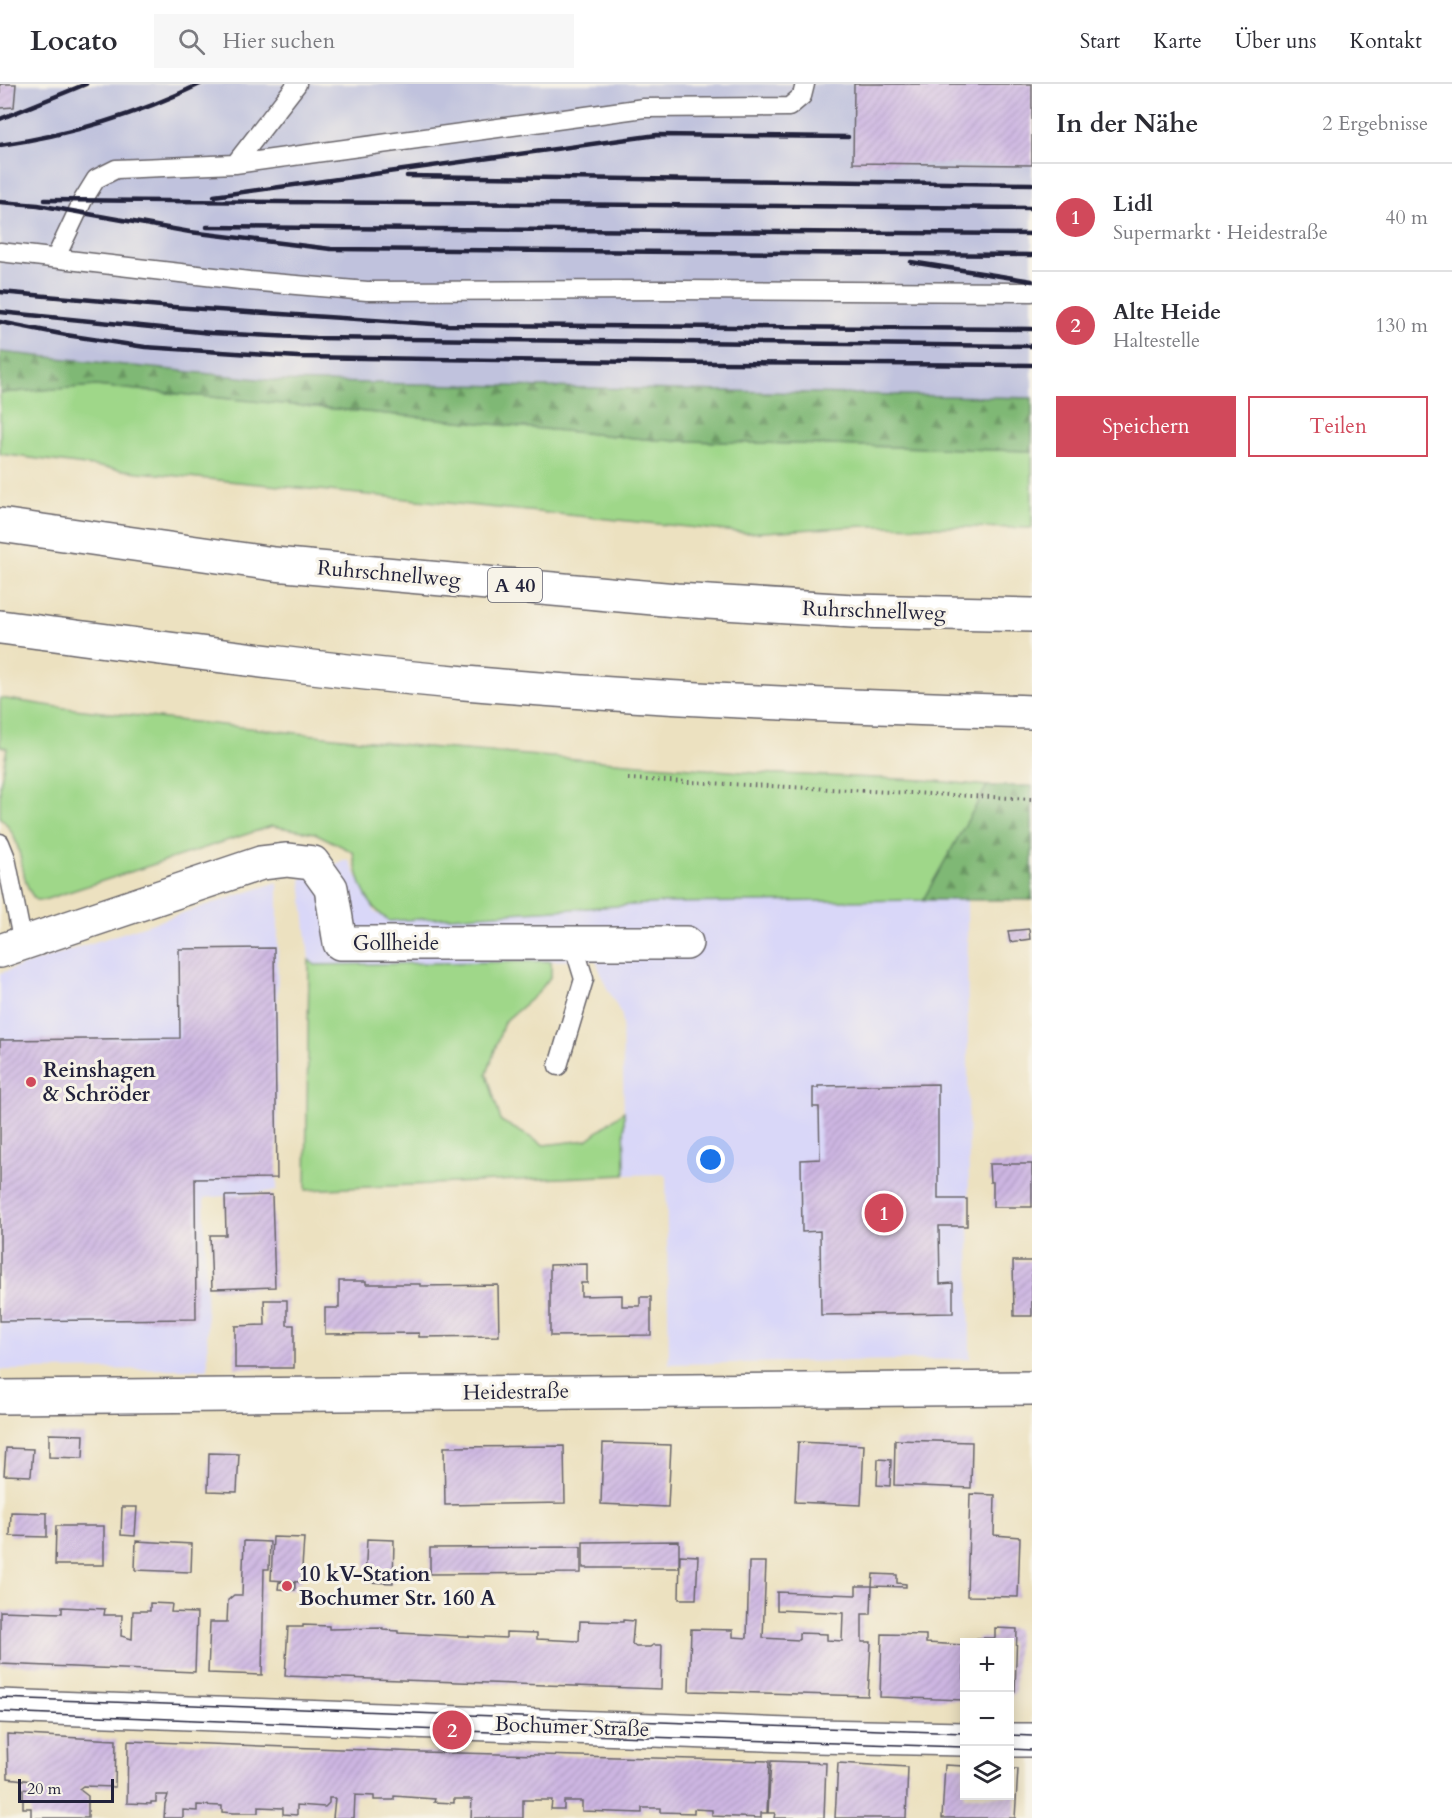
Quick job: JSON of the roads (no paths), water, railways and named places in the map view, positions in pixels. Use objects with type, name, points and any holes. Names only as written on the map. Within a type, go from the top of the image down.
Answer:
[{"type":"main road","name":"Ruhrschnellweg","points":[[0,525],[274,564],[676,600],[853,611],[1032,615]]},
{"type":"main road","points":[[0,627],[275,663],[465,682],[674,699],[867,708],[1032,712]]},
{"type":"main road","name":"Gollheide","points":[[11,947],[261,863],[287,860],[313,863],[332,888],[340,943],[686,943]]},
{"type":"main road","name":"Heidestraße","points":[[0,1397],[1032,1388]]},
{"type":"main road","name":"Bochumer Straße","points":[[0,1706],[805,1736],[960,1739]]},
{"type":"main road","points":[[1014,1740],[1032,1740]]},
{"type":"lane","points":[[235,164],[297,84]]},
{"type":"lane","points":[[56,257],[83,200],[96,179],[116,169],[235,164],[644,108],[789,107],[802,96],[805,84]]},
{"type":"lane","points":[[0,252],[249,281],[367,291],[1032,292]]},
{"type":"lane","points":[[0,843],[6,858],[11,947]]},
{"type":"lane","points":[[558,1066],[584,980],[573,943]]},
{"type":"tram line","points":[[0,1698],[960,1733]]},
{"type":"tram line","points":[[0,1712],[490,1732],[960,1747]]},
{"type":"tram line","points":[[1014,1735],[1032,1736]]},
{"type":"tram line","points":[[1014,1749],[1032,1750]]},
{"type":"railway","points":[[0,119],[86,84]]},
{"type":"railway","points":[[0,145],[52,136],[102,122],[152,105],[200,84]]},
{"type":"railway","points":[[214,196],[657,135],[848,137]]},
{"type":"railway","points":[[407,176],[1032,184]]},
{"type":"railway","points":[[45,200],[1032,208]]},
{"type":"railway","points":[[0,202],[38,205],[190,232],[331,249],[1032,255]]},
{"type":"railway","points":[[207,227],[1032,234]]},
{"type":"railway","points":[[911,262],[1032,281]]},
{"type":"railway","points":[[0,292],[173,307],[448,325],[1032,329]]},
{"type":"railway","points":[[0,312],[211,333],[316,338],[1032,346]]},
{"type":"railway","points":[[0,322],[145,347],[298,357],[1032,365]]},
{"type":"place","name":"Reinshagen & Schröder","points":[[31,1082]]},
{"type":"place","name":"Lidl","points":[[884,1213]]},
{"type":"place","name":"10 kV-Station Bochumer Str. 160 A","points":[[287,1586]]},
{"type":"place","name":"Alte Heide","points":[[452,1730]]}]
